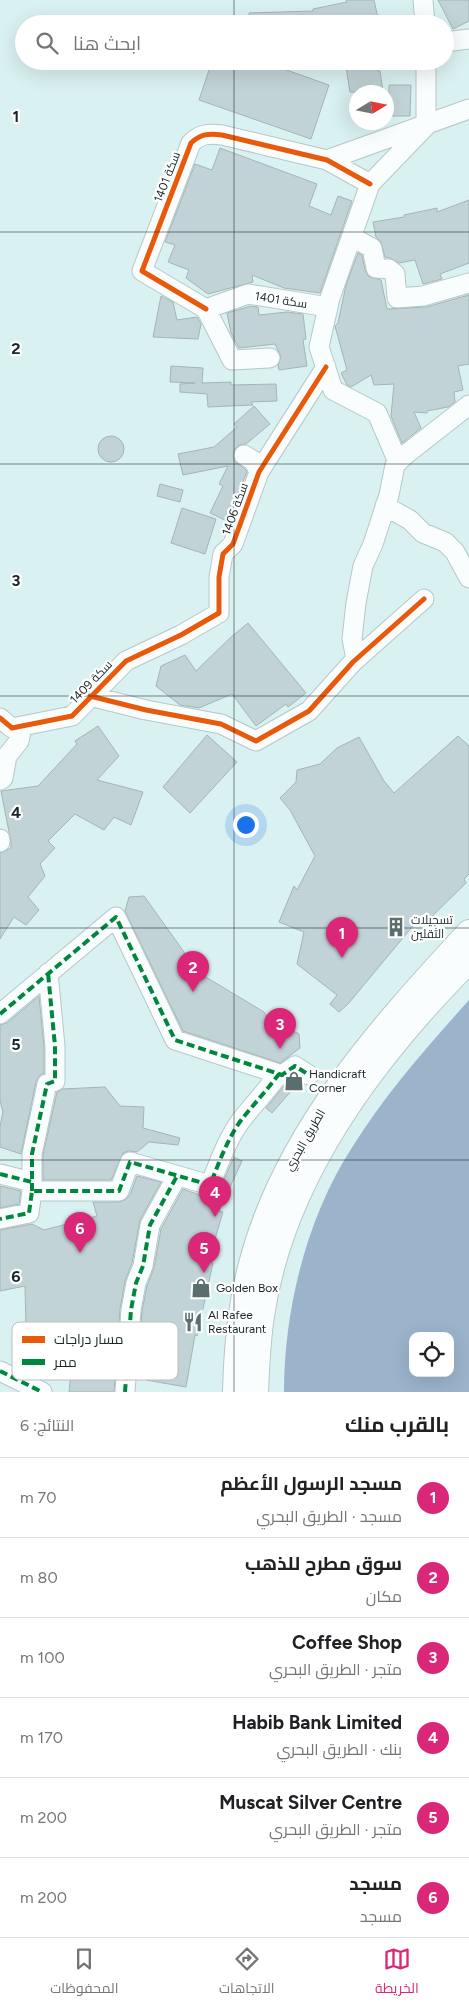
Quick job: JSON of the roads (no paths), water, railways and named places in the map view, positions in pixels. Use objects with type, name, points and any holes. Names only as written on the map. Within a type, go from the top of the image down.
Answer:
[{"type":"main road","name":"الطريق البحري","points":[[234,1392],[236,1360],[250,1265],[266,1218],[282,1180],[308,1132],[383,1028],[469,932]]},
{"type":"main road","name":"الطريق البحري","points":[[256,1392],[262,1316],[269,1280],[281,1237],[312,1166],[329,1135],[364,1084],[405,1031],[469,961]]},
{"type":"street","points":[[424,0],[425,15]]},
{"type":"street","points":[[454,40],[469,38]]},
{"type":"street","points":[[398,462],[377,413],[333,390],[319,347],[328,307],[370,184],[426,126],[426,70]]},
{"type":"street","points":[[327,160],[469,109]]},
{"type":"street","name":"1401 سكة","points":[[206,309],[142,272],[191,143],[197,137],[213,133],[327,160],[370,184]]},
{"type":"street","points":[[352,237],[372,248],[376,268],[389,269],[394,274],[397,298],[423,296],[469,284]]},
{"type":"street","name":"سكة 1401","points":[[206,309],[248,294],[328,307]]},
{"type":"street","points":[[206,309],[232,360],[270,358]]},
{"type":"street","name":"1406 سكة","points":[[219,613],[219,576],[223,554],[233,544],[260,472],[326,367]]},
{"type":"street","points":[[356,659],[352,639],[363,566],[373,544],[395,465],[469,404]]},
{"type":"street","points":[[244,455],[254,461],[260,472]]},
{"type":"street","points":[[385,506],[410,520],[423,532],[445,542],[455,552],[469,578]]},
{"type":"street","points":[[90,696],[146,710],[221,724],[256,741],[309,711],[356,659],[424,599]]},
{"type":"street","name":"1409 سكة","points":[[22,727],[72,716],[126,661],[180,635],[219,613]]},
{"type":"street","points":[[0,718],[12,728],[22,727],[19,741],[7,756],[3,778],[0,780]]},
{"type":"street","points":[[0,1014],[116,917],[175,1040],[282,1075],[295,1066],[309,1075]]},
{"type":"street","points":[[0,1219],[29,1213],[32,1186],[32,1154],[47,1084],[55,1081],[55,1046],[48,973]]},
{"type":"street","points":[[0,1174],[32,1186],[119,1191],[130,1162],[210,1185],[224,1148],[242,1120],[279,1074]]},
{"type":"street","points":[[130,1322],[136,1283],[143,1266],[150,1225],[177,1176]]},
{"type":"street","points":[[0,1370],[12,1376]]},
{"type":"street","points":[[19,1380],[42,1392]]},
{"type":"water","points":[[469,1000],[469,1392],[284,1392],[288,1328],[301,1264],[311,1233],[337,1173],[353,1146],[379,1107],[408,1070]]},
{"type":"place","name":"تسجيلات الثقلين","points":[[396,927]]},
{"type":"place","name":"مسجد الرسول الأعظم","points":[[342,958]]},
{"type":"place","name":"سوق مطرح للذهب","points":[[193,992]]},
{"type":"place","name":"Coffee Shop","points":[[280,1049]]},
{"type":"place","name":"Handicraft Corner","points":[[294,1081]]},
{"type":"place","name":"Habib Bank Limited","points":[[215,1217]]},
{"type":"place","name":"مسجد","points":[[80,1253]]},
{"type":"place","name":"Muscat Silver Centre","points":[[204,1273]]},
{"type":"place","name":"Golden Box","points":[[201,1288]]},
{"type":"place","name":"Al Rafee Restaurant","points":[[193,1322]]}]
